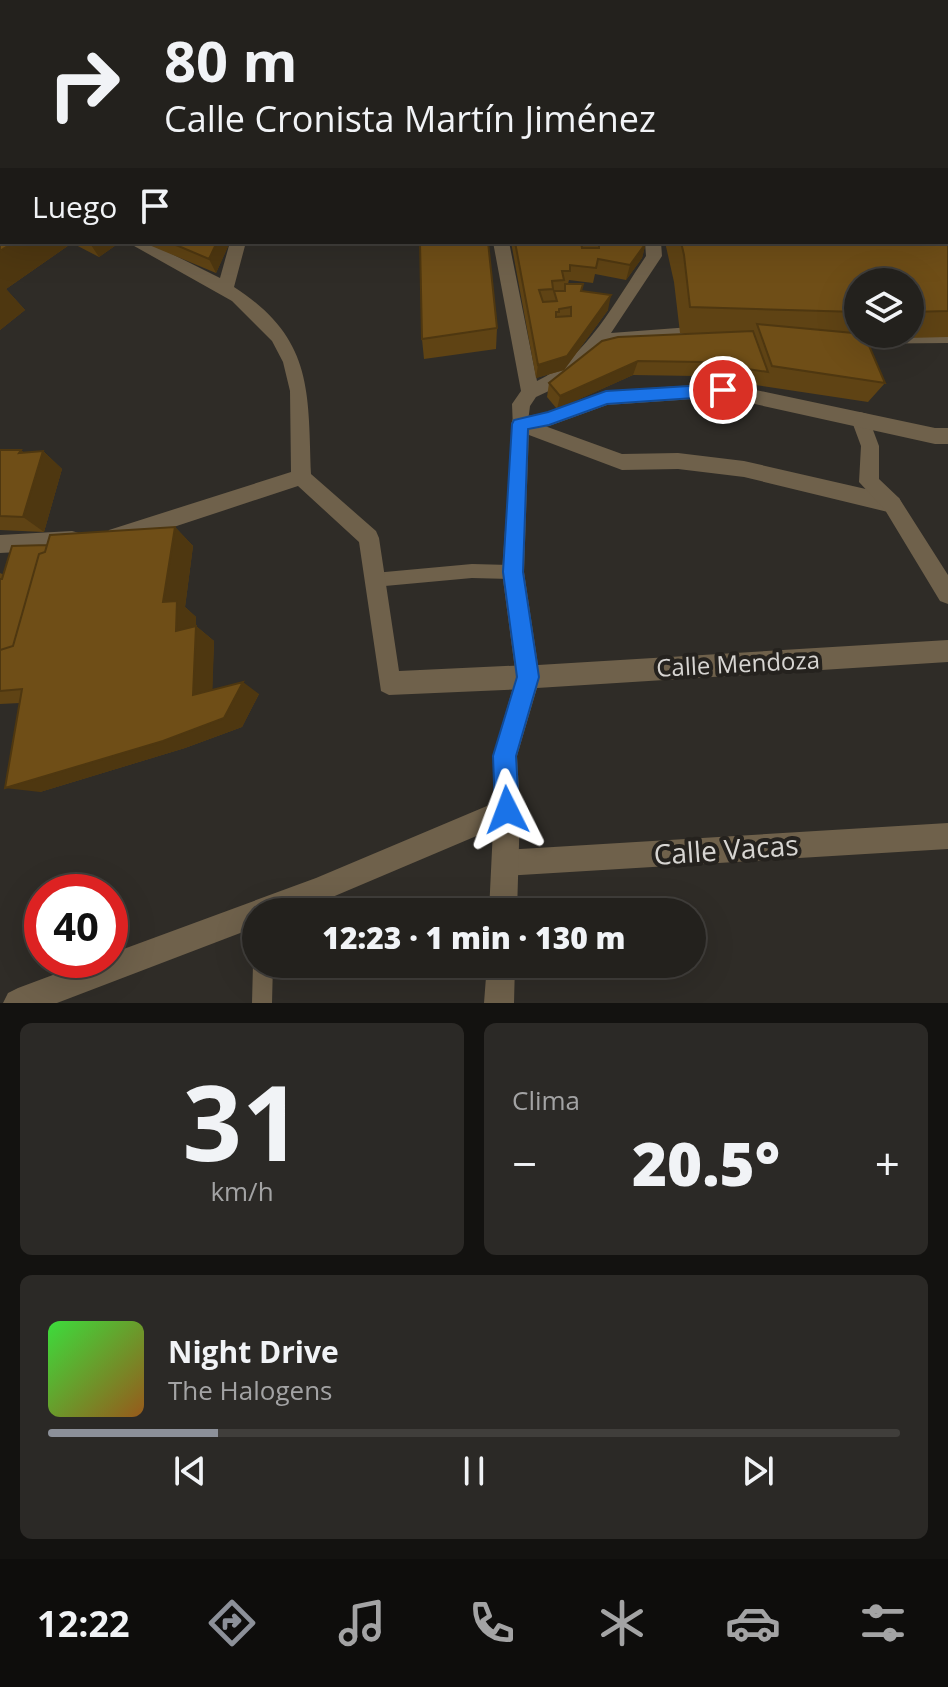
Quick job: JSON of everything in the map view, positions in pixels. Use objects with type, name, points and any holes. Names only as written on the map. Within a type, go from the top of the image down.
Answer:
[{"type":"street","points":[[139,244],[226,287],[284,341],[299,389],[301,477],[369,538],[374,580]]},
{"type":"street","points":[[226,287],[237,244]]},
{"type":"street","points":[[501,244],[530,392]]},
{"type":"street","points":[[504,898],[507,810],[505,756],[528,677],[513,572],[521,404],[530,392],[562,377],[597,340],[654,256],[653,244]]},
{"type":"street","points":[[597,340],[724,332]]},
{"type":"street","points":[[823,337],[948,337]]},
{"type":"street","points":[[520,424],[549,419],[606,398],[723,390],[935,436],[948,436]]},
{"type":"street","points":[[860,419],[870,446],[869,482],[892,504],[948,594]]},
{"type":"street","points":[[520,424],[622,462],[678,461],[744,469],[892,504]]},
{"type":"street","points":[[0,544],[113,538],[301,477]]},
{"type":"street","name":"Calle Mendoza","points":[[374,580],[389,683],[948,651]]},
{"type":"street","points":[[298,898],[507,810]]},
{"type":"street","name":"Calle Vacas","points":[[505,863],[948,836]]},
{"type":"street","points":[[18,1003],[242,919]]},
{"type":"street","points":[[499,1003],[500,978]]},
{"type":"lane","points":[[374,580],[472,571],[513,572]]},
{"type":"lane","points":[[262,1003],[263,978]]},
{"type":"building","points":[[174,244],[216,244],[209,259]]},
{"type":"building","points":[[420,244],[488,244],[497,328],[422,339]]},
{"type":"building","points":[[515,244],[581,244],[582,248],[599,248],[599,244],[645,244],[630,265],[598,259],[596,268],[570,265],[570,271],[562,271],[564,280],[552,281],[553,289],[539,290],[543,302],[557,301],[554,291],[565,291],[565,284],[583,284],[581,291],[611,295],[567,356],[538,365]],"holes":[[[571,307],[571,316],[556,317],[559,309]]]},
{"type":"building","points":[[681,244],[948,244],[948,311],[924,312],[924,268],[844,268],[844,312],[690,307]]},
{"type":"building","points":[[757,324],[844,332],[844,348],[870,348],[885,383],[772,366]]},
{"type":"building","points":[[753,331],[768,372],[701,362],[638,361],[560,396],[549,383],[602,341],[618,337]]},
{"type":"building","points":[[0,450],[21,450],[19,453],[43,451],[23,517],[0,516]]},
{"type":"building","points":[[175,527],[163,602],[177,601],[176,631],[196,626],[193,695],[243,682],[224,718],[163,741],[5,788],[22,689],[0,691],[0,650],[13,646],[39,554],[45,552],[50,535]]},
{"type":"building","points":[[47,545],[45,552],[39,554],[13,646],[0,650],[0,579],[12,546]]},
{"type":"route","points":[[507,810],[505,756],[528,677],[513,572],[520,424],[549,419],[606,398],[723,390]]}]
